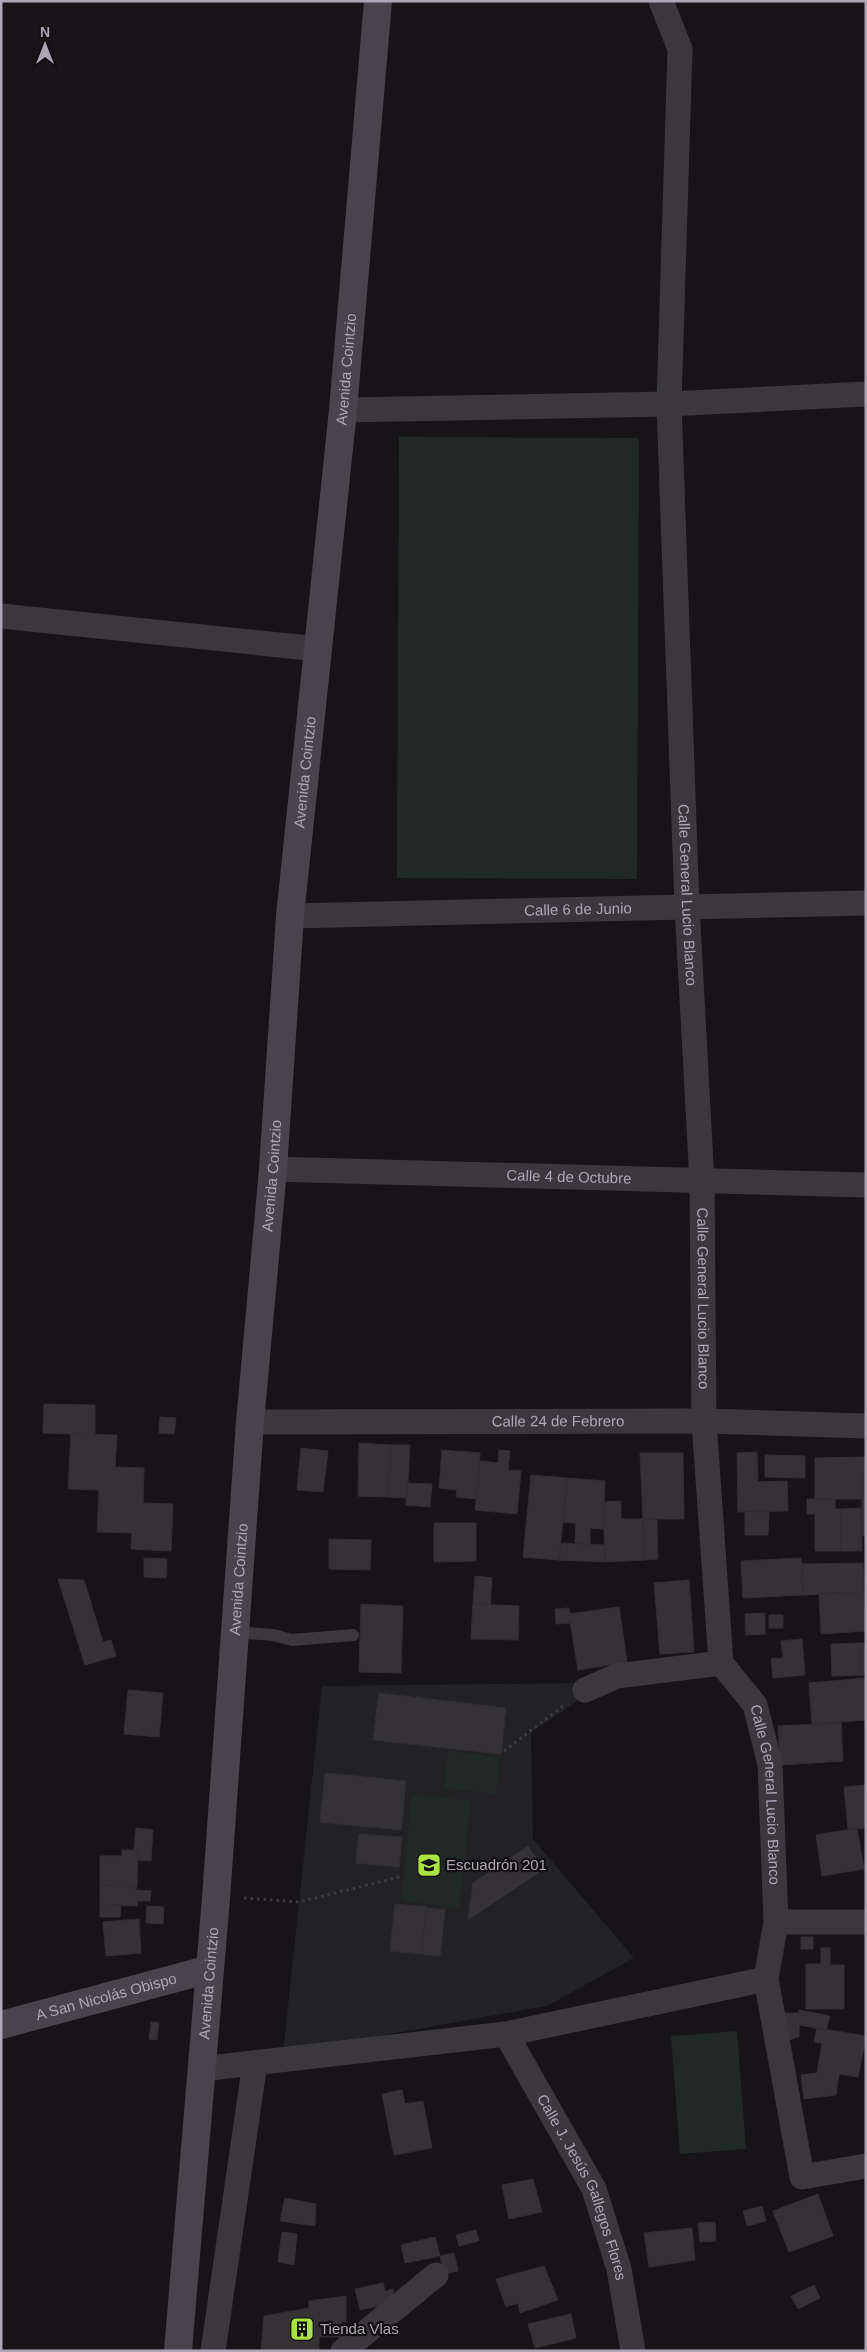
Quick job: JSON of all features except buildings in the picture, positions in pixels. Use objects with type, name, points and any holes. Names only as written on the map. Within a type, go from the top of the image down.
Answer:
[{"type":"main road","name":"Avenida Cointzio","points":[[181,2350],[250,1422],[273,1169],[290,916],[342,410],[378,1]]},
{"type":"main road","name":"A San Nicolás Obispo","points":[[1,2025],[210,1969]]},
{"type":"street","name":"Calle General Lucio Blanco","points":[[661,1],[680,49],[669,404],[687,906],[702,1182],[704,1421],[722,1663],[756,1705],[770,1764],[776,1922],[766,1980],[802,2177],[866,2166]]},
{"type":"street","points":[[342,410],[669,404],[866,394]]},
{"type":"street","points":[[1,616],[318,649]]},
{"type":"street","name":"Calle 6 de Junio","points":[[290,916],[866,903]]},
{"type":"street","name":"Calle 4 de Octubre","points":[[273,1169],[866,1185]]},
{"type":"street","name":"Calle 24 de Febrero","points":[[250,1422],[704,1421],[866,1426]]},
{"type":"street","points":[[585,1690],[617,1676],[722,1663]]},
{"type":"street","points":[[776,1922],[866,1922]]},
{"type":"street","points":[[201,2070],[506,2034],[766,1980]]},
{"type":"street","name":"Calle J. Jesús Gallegos Flores","points":[[506,2034],[594,2189],[619,2270],[633,2351]]},
{"type":"street","points":[[213,2351],[255,2063]]},
{"type":"street","points":[[343,2351],[436,2275]]},
{"type":"lane","points":[[235,1632],[273,1635],[292,1640],[353,1635]]},
{"type":"path","points":[[504,1751],[585,1690]]},
{"type":"path","points":[[216,1898],[299,1902],[400,1877]]},
{"type":"shaded area","points":[[399,437],[639,438],[637,879],[397,878]]},
{"type":"shaded area","name":"Escuadrón 201","points":[[585,1683],[585,1696],[531,1732],[533,1839],[634,1958],[547,2006],[283,2053],[322,1686]]},
{"type":"shaded area","points":[[448,1751],[500,1757],[496,1794],[444,1788]]},
{"type":"shaded area","points":[[412,1794],[471,1801],[459,1908],[401,1901]]},
{"type":"shaded area","points":[[737,2031],[746,2149],[680,2154],[671,2036]]},
{"type":"place","name":"Escuadrón 201","points":[[429,1865]]},
{"type":"place","name":"Tienda Vlas","points":[[302,2329]]}]
